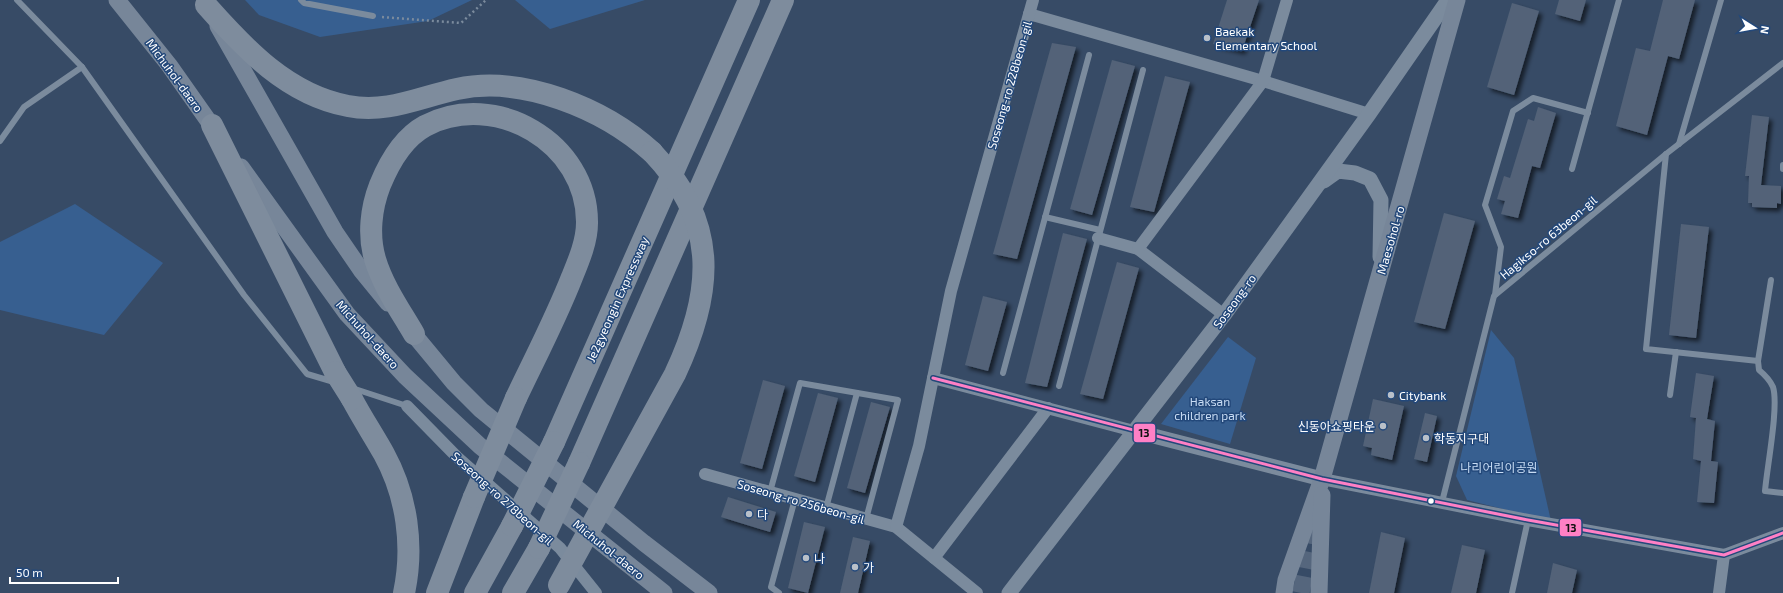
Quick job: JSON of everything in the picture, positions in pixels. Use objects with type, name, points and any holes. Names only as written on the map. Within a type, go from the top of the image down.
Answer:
[{"type":"highway","name":"Je2gyeongin Expressway","points":[[475,593],[512,526],[554,442],[749,0]]},
{"type":"highway","points":[[513,593],[538,548],[579,463],[783,0]]},
{"type":"highway","points":[[204,2],[228,30],[265,65],[292,85],[321,99],[355,108],[380,108],[405,104],[470,87],[500,86],[521,89],[549,96],[591,112],[619,127],[652,152],[688,199],[697,223],[703,260],[700,309],[691,340],[672,380],[556,589]]},
{"type":"highway","points":[[414,334],[380,272],[374,258],[372,239],[374,206],[378,192],[390,166],[404,144],[414,134],[424,127],[449,118],[475,115],[494,118],[515,123],[535,132],[553,146],[571,166],[584,194],[587,225],[583,245],[570,283],[516,398],[474,497],[437,593]]},
{"type":"highway","points":[[212,125],[336,372],[385,455],[402,497],[409,544],[409,561],[404,593]]},
{"type":"main road","name":"Michuhol-daero","points":[[117,0],[169,64],[347,314],[405,376],[480,446],[664,593]]},
{"type":"main road","name":"Maesohol-ro","points":[[1322,479],[1457,0]]},
{"type":"main road","points":[[204,2],[335,232],[361,270],[454,383],[481,410],[644,543],[709,593]]},
{"type":"main road","points":[[1284,593],[1286,580],[1322,479]]},
{"type":"main road","points":[[1318,593],[1322,479]]},
{"type":"street","points":[[1029,14],[1033,0]]},
{"type":"street","points":[[1138,249],[1263,81],[1287,0]]},
{"type":"street","name":"Soseong-ro","points":[[1009,593],[1224,315],[1369,114],[1448,0]]},
{"type":"street","name":"Soseong-ro 228beon-gil","points":[[933,378],[951,291],[1029,14],[1263,81],[1369,114]]},
{"type":"street","points":[[1316,188],[1338,170],[1355,173],[1370,179],[1381,200],[1382,228],[1379,277]]},
{"type":"street","points":[[1099,234],[1138,249],[1224,315]]},
{"type":"street","points":[[896,527],[918,446],[933,378],[1322,479],[1528,520],[1724,555],[1783,533]]},
{"type":"street","name":"Soseong-ro 278beon-gil","points":[[407,406],[457,457],[560,548],[596,593]]},
{"type":"street","points":[[934,558],[1048,408]]},
{"type":"street","name":"Soseong-ro 256beon-gil","points":[[706,474],[896,527],[977,593]]},
{"type":"street","points":[[1719,593],[1724,555]]},
{"type":"lane","points":[[16,0],[82,67],[244,295],[307,374],[407,406]]},
{"type":"lane","points":[[301,0],[304,3],[373,16]]},
{"type":"lane","points":[[1572,169],[1619,0]]},
{"type":"lane","points":[[1679,144],[1721,0]]},
{"type":"lane","points":[[1003,373],[1089,55]]},
{"type":"lane","name":"Hagikso-ro 63beon-gil","points":[[1442,502],[1495,295],[1666,154],[1783,63]]},
{"type":"lane","points":[[0,141],[24,107],[82,67]]},
{"type":"lane","points":[[1059,386],[1143,70]]},
{"type":"lane","points":[[1495,295],[1501,247],[1485,205],[1513,110],[1533,98],[1588,112]]},
{"type":"lane","points":[[1666,154],[1646,349],[1758,361]]},
{"type":"lane","points":[[1045,216],[1099,234]]},
{"type":"lane","points":[[1771,280],[1758,361],[1759,370],[1767,377],[1773,386],[1775,402],[1765,490],[1783,493]]},
{"type":"lane","points":[[1670,395],[1676,352]]},
{"type":"lane","points":[[770,492],[800,383],[898,400],[866,519]]},
{"type":"lane","points":[[826,508],[857,393]]},
{"type":"lane","points":[[779,593],[771,587],[795,499]]},
{"type":"lane","points":[[1512,593],[1528,520]]},
{"type":"path","points":[[373,16],[461,23],[486,0]]},
{"type":"green space","points":[[245,0],[472,0],[428,21],[320,37],[259,15]]},
{"type":"green space","points":[[515,0],[645,0],[550,29]]},
{"type":"green space","points":[[75,204],[163,263],[104,335],[0,310],[0,242]]},
{"type":"green space","name":"나리어린이공원","points":[[1491,330],[1514,358],[1551,521],[1467,500],[1456,476]]},
{"type":"green space","name":"Haksan children park","points":[[1228,337],[1256,358],[1230,444],[1161,424]]},
{"type":"building","points":[[1227,0],[1259,0],[1242,51],[1213,44]]},
{"type":"building","points":[[1559,0],[1586,0],[1580,21],[1555,14]]},
{"type":"building","points":[[1663,0],[1695,0],[1679,59],[1668,56],[1647,135],[1616,126],[1636,48],[1650,51]]},
{"type":"building","points":[[1512,3],[1539,11],[1514,95],[1487,87]]},
{"type":"building","points":[[1052,43],[1076,47],[1017,259],[993,254]]},
{"type":"building","points":[[1112,60],[1135,66],[1092,215],[1070,209]]},
{"type":"building","points":[[1165,76],[1190,82],[1154,212],[1130,207]]},
{"type":"building","points":[[1538,107],[1556,113],[1540,168],[1532,166],[1518,218],[1501,214],[1505,201],[1497,199],[1504,176],[1510,178],[1528,119],[1534,121]]},
{"type":"building","points":[[1752,115],[1769,117],[1761,185],[1781,186],[1781,204],[1777,203],[1777,208],[1752,207],[1752,203],[1748,203],[1749,176],[1745,176]]},
{"type":"building","points":[[1444,213],[1475,221],[1445,329],[1414,322]]},
{"type":"building","points":[[1681,224],[1709,227],[1696,338],[1669,335]]},
{"type":"building","points":[[1063,233],[1087,239],[1047,387],[1025,383]]},
{"type":"building","points":[[1117,262],[1139,268],[1103,399],[1080,394]]},
{"type":"building","points":[[983,296],[1007,302],[988,371],[965,365]]},
{"type":"building","points":[[1696,373],[1714,376],[1707,419],[1715,421],[1711,461],[1718,462],[1714,503],[1697,502],[1701,461],[1693,459],[1696,418],[1690,417]]},
{"type":"building","points":[[763,380],[785,386],[762,469],[740,463]]},
{"type":"building","points":[[818,393],[838,398],[815,482],[794,476]]},
{"type":"building","name":"신동아쇼핑타운","points":[[1373,399],[1404,406],[1392,460],[1371,455],[1372,448],[1363,446]]},
{"type":"building","points":[[871,402],[890,407],[865,493],[847,488]]},
{"type":"building","name":"학동지구대","points":[[1425,413],[1437,416],[1427,462],[1414,459]]},
{"type":"building","name":"다","points":[[728,497],[776,512],[770,532],[721,517]]},
{"type":"building","name":"나","points":[[804,522],[825,527],[808,593],[788,588]]},
{"type":"building","points":[[1381,532],[1405,538],[1394,593],[1369,593]]},
{"type":"building","name":"가","points":[[853,537],[870,541],[858,593],[840,593]]},
{"type":"building","points":[[1462,545],[1485,550],[1476,593],[1451,593]]},
{"type":"building","points":[[1553,563],[1577,570],[1572,593],[1547,593]]},
{"type":"tunnel","points":[[1301,593],[1317,511]]},
{"type":"transit line","name":"13","points":[[933,378],[1322,479],[1528,520],[1724,555],[1783,533]]},
{"type":"place","name":"Baekak Elementary School","points":[[1207,38]]},
{"type":"place","name":"Citybank","points":[[1391,395]]},
{"type":"place","name":"신동아쇼핑타운","points":[[1383,426]]},
{"type":"place","name":"학동지구대","points":[[1426,438]]},
{"type":"place","name":"다","points":[[749,514]]},
{"type":"place","name":"나","points":[[806,558]]},
{"type":"place","name":"가","points":[[855,567]]}]
